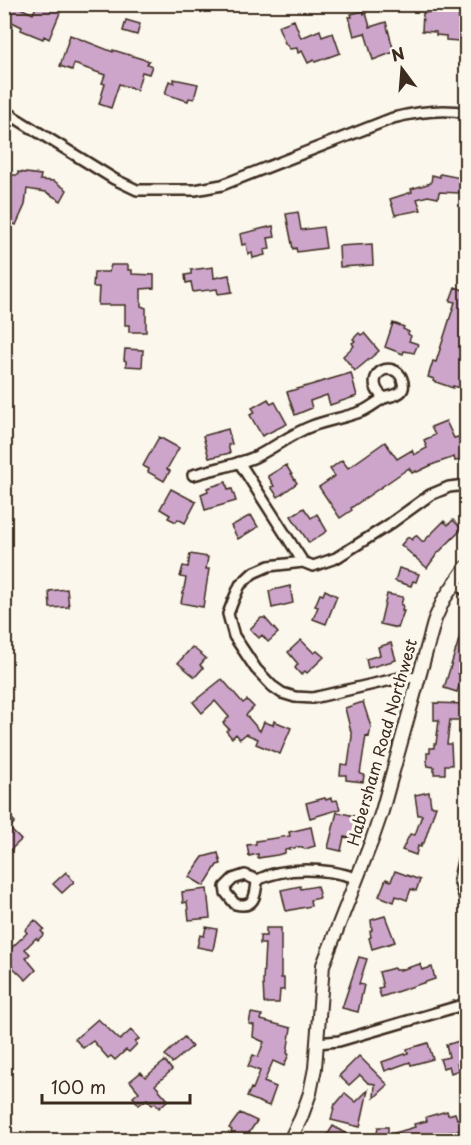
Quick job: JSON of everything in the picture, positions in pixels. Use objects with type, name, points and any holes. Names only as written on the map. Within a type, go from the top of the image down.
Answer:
[{"type":"street","points":[[4,130],[8,113],[114,179],[137,190],[195,190],[222,185],[393,118],[435,110],[466,113]]},
{"type":"street","points":[[193,474],[255,457],[310,426],[363,411],[385,398]]},
{"type":"street","points":[[239,462],[303,562]]},
{"type":"street","points":[[418,678],[404,676],[313,698],[282,693],[243,652],[234,636],[228,614],[240,585],[253,573],[269,566],[303,562],[313,566],[336,558],[387,526],[430,495],[449,487],[466,485]]},
{"type":"street","name":"Habersham Road Northwest","points":[[290,1140],[301,1118],[315,1068],[323,965],[382,811],[435,619],[454,582],[466,567]]},
{"type":"street","points":[[454,582],[466,591]]},
{"type":"street","points":[[466,846],[459,880],[466,901]]},
{"type":"street","points":[[257,880],[267,875],[327,870],[356,878]]},
{"type":"street","points":[[317,1043],[339,1041],[466,1004]]},
{"type":"building","points":[[4,4],[12,4],[33,14],[37,4],[55,4],[62,8],[49,39],[44,36],[43,39],[21,30],[22,27],[4,18]]},
{"type":"building","points":[[363,11],[364,14],[366,13],[370,27],[386,22],[394,52],[373,60],[365,33],[354,36],[349,17],[352,17],[351,14]]},
{"type":"building","points":[[459,12],[459,41],[446,40],[446,36],[436,35],[436,32],[422,31],[423,13]]},
{"type":"building","points":[[126,20],[140,24],[137,35],[123,31]]},
{"type":"building","points":[[294,20],[301,38],[320,30],[322,37],[333,33],[340,53],[308,63],[302,51],[298,53],[297,48],[290,49],[285,43],[278,26]]},
{"type":"building","points":[[70,35],[113,52],[113,50],[149,61],[147,64],[152,66],[149,74],[142,72],[137,90],[119,84],[111,108],[99,104],[105,84],[102,83],[105,75],[74,64],[72,70],[60,66]]},
{"type":"building","points":[[174,79],[198,84],[194,99],[189,98],[188,101],[165,94],[169,81],[174,83]]},
{"type":"building","points":[[18,172],[41,175],[40,180],[54,181],[67,190],[61,201],[46,192],[27,189],[25,205],[16,225],[4,220],[4,212],[11,197],[4,194],[4,180],[10,183],[11,175],[18,175]]},
{"type":"building","points":[[440,174],[461,178],[459,193],[439,192],[438,198],[428,196],[417,199],[421,210],[395,215],[390,199],[431,183],[432,175],[440,177]]},
{"type":"building","points":[[298,212],[301,230],[323,227],[326,248],[297,252],[296,248],[293,249],[286,214]]},
{"type":"building","points":[[273,226],[275,237],[268,238],[270,249],[264,250],[265,255],[253,258],[252,253],[248,254],[246,244],[242,245],[240,234]]},
{"type":"building","points":[[372,244],[373,265],[340,267],[339,246]]},
{"type":"building","points":[[111,265],[128,265],[128,270],[132,270],[132,274],[154,275],[154,288],[141,289],[141,306],[146,308],[146,332],[129,332],[129,325],[125,325],[125,305],[98,305],[99,287],[93,287],[94,272],[109,272]]},
{"type":"building","points":[[213,267],[214,278],[229,275],[232,292],[218,294],[217,289],[193,292],[191,282],[186,283],[185,275],[191,274],[191,270]]},
{"type":"building","points":[[455,287],[466,291],[466,380],[464,389],[453,386],[453,388],[428,377],[433,361],[436,362],[455,302],[450,301]]},
{"type":"building","points":[[393,323],[404,327],[403,329],[411,336],[409,341],[418,344],[414,353],[404,351],[403,354],[385,347]]},
{"type":"building","points":[[359,333],[361,335],[364,333],[379,351],[355,371],[343,356],[354,346],[353,339]]},
{"type":"building","points":[[125,349],[143,350],[142,367],[126,366]]},
{"type":"building","points":[[351,373],[357,396],[330,405],[327,395],[310,401],[312,408],[295,415],[287,392]]},
{"type":"building","points":[[268,399],[271,404],[275,402],[287,424],[262,436],[250,415],[255,412],[252,408]]},
{"type":"building","points":[[446,421],[454,438],[466,435],[466,475],[464,475],[460,460],[455,461],[454,457],[417,472],[412,473],[409,468],[340,518],[319,487],[335,476],[330,469],[342,460],[348,468],[385,442],[397,459],[412,450],[414,455],[427,448],[424,440],[435,435],[431,427]]},
{"type":"building","points":[[228,429],[232,444],[228,445],[230,453],[209,458],[203,436]]},
{"type":"building","points":[[159,437],[179,448],[167,469],[170,471],[164,481],[148,472],[149,469],[143,466]]},
{"type":"building","points":[[286,465],[297,483],[278,497],[271,487],[274,486],[268,476]]},
{"type":"building","points":[[226,482],[228,490],[232,489],[236,501],[205,510],[201,494],[208,491],[207,488]]},
{"type":"building","points":[[171,489],[196,502],[185,523],[178,519],[176,522],[168,518],[170,515],[160,509]]},
{"type":"building","points":[[304,508],[311,518],[317,514],[327,531],[309,543],[291,516]]},
{"type":"building","points":[[251,515],[258,527],[238,539],[231,526]]},
{"type":"building","points":[[453,520],[462,529],[437,554],[427,568],[401,545],[408,537],[412,540],[416,535],[423,542],[444,521],[448,525]]},
{"type":"building","points":[[190,554],[208,557],[206,569],[209,569],[203,607],[181,603],[186,578],[180,577],[183,566],[188,567]]},
{"type":"building","points":[[399,568],[419,574],[416,582],[413,581],[411,586],[395,581]]},
{"type":"building","points":[[290,586],[293,603],[272,608],[269,591]]},
{"type":"building","points":[[67,589],[69,607],[50,608],[49,591]]},
{"type":"building","points":[[325,590],[337,596],[326,624],[313,619],[318,607],[315,606],[320,594],[323,595]]},
{"type":"building","points":[[387,594],[403,597],[401,605],[404,611],[398,628],[380,624]]},
{"type":"building","points":[[261,618],[265,618],[278,633],[268,642],[262,635],[259,638],[250,629]]},
{"type":"building","points":[[465,620],[466,654],[458,673],[463,675],[457,692],[444,688]]},
{"type":"building","points":[[301,640],[314,653],[317,651],[324,657],[307,673],[305,671],[301,675],[295,668],[298,664],[288,652]]},
{"type":"building","points":[[391,643],[396,660],[368,668],[366,659],[380,655],[378,647]]},
{"type":"building","points":[[192,647],[206,658],[200,665],[203,668],[195,677],[178,663]]},
{"type":"building","points":[[222,679],[243,703],[247,700],[254,707],[246,715],[260,731],[264,722],[273,725],[274,721],[291,728],[280,754],[256,744],[258,739],[246,734],[240,739],[236,734],[232,738],[226,731],[229,729],[223,723],[229,717],[215,701],[202,713],[193,702]]},
{"type":"building","points":[[363,702],[371,727],[369,737],[366,736],[360,774],[364,775],[363,782],[346,780],[346,775],[340,775],[341,764],[348,765],[352,736],[345,708]]},
{"type":"building","points":[[434,703],[466,704],[466,720],[450,720],[447,744],[451,744],[452,765],[445,765],[445,774],[434,774],[434,767],[428,766],[427,762],[427,753],[430,753],[430,748],[434,748],[436,744],[439,720],[434,720]]},
{"type":"building","points":[[429,792],[431,806],[436,806],[424,843],[421,847],[418,846],[416,855],[402,850],[410,834],[415,835],[422,815],[418,815],[415,795]]},
{"type":"building","points":[[325,798],[326,800],[331,798],[332,801],[337,800],[340,809],[310,818],[306,803]]},
{"type":"building","points":[[4,811],[15,822],[9,828],[21,840],[4,856]]},
{"type":"building","points":[[337,812],[359,817],[354,839],[344,837],[341,851],[328,848]]},
{"type":"building","points":[[311,827],[315,846],[305,849],[298,847],[285,850],[285,853],[258,858],[258,854],[249,856],[247,845],[256,844],[256,841],[290,836],[289,832]]},
{"type":"building","points":[[218,853],[221,864],[217,865],[204,886],[189,877],[203,857]]},
{"type":"building","points":[[395,871],[420,880],[416,891],[411,889],[407,900],[396,896],[394,902],[379,896],[386,879],[391,881]]},
{"type":"building","points":[[66,872],[74,882],[62,893],[53,884]]},
{"type":"building","points":[[300,886],[301,889],[317,886],[320,898],[310,900],[311,906],[286,911],[281,890]]},
{"type":"building","points":[[207,889],[210,918],[189,920],[187,902],[183,903],[182,892]]},
{"type":"building","points":[[385,916],[395,942],[372,949],[369,938],[372,930],[371,920]]},
{"type":"building","points":[[35,920],[44,929],[41,931],[44,934],[38,940],[36,938],[25,949],[30,954],[26,958],[36,970],[26,980],[4,959],[4,955],[27,933],[25,930]]},
{"type":"building","points":[[206,927],[217,929],[213,950],[197,947],[200,935],[204,936]]},
{"type":"building","points":[[266,928],[281,928],[281,978],[284,978],[284,990],[280,990],[279,1003],[264,1003],[265,944],[260,944],[260,936],[266,936]]},
{"type":"building","points":[[359,957],[367,959],[359,984],[364,985],[358,1012],[342,1008]]},
{"type":"building","points":[[420,964],[422,970],[432,967],[435,979],[381,997],[378,988],[383,987],[379,972],[394,968],[400,970]]},
{"type":"building","points":[[251,1013],[262,1015],[261,1020],[291,1028],[287,1053],[289,1054],[284,1066],[273,1061],[264,1082],[276,1087],[269,1106],[247,1097],[260,1071],[248,1066],[253,1055],[258,1057],[264,1042],[253,1037],[254,1025],[249,1024]]},
{"type":"building","points":[[98,1019],[120,1040],[131,1030],[139,1039],[135,1042],[137,1044],[115,1060],[111,1056],[108,1058],[93,1041],[83,1048],[75,1039]]},
{"type":"building","points":[[184,1037],[192,1047],[172,1063],[165,1055]]},
{"type":"building","points":[[459,1041],[464,1060],[457,1064],[459,1070],[451,1073],[449,1066],[443,1068],[440,1059],[449,1057],[446,1045]]},
{"type":"building","points":[[428,1043],[433,1059],[411,1065],[410,1062],[385,1071],[382,1062],[408,1053],[407,1049]]},
{"type":"building","points":[[359,1056],[388,1085],[374,1098],[375,1084],[368,1083],[360,1075],[349,1085],[339,1076]]},
{"type":"building","points":[[165,1061],[172,1070],[155,1085],[168,1100],[159,1108],[147,1099],[139,1105],[133,1097],[139,1092],[130,1081],[141,1072],[145,1077]]},
{"type":"building","points":[[368,1090],[360,1127],[331,1120],[335,1104],[345,1093],[356,1102]]},
{"type":"building","points":[[447,1111],[448,1115],[455,1113],[457,1119],[466,1116],[466,1129],[436,1135],[438,1140],[376,1140],[378,1127],[388,1127],[388,1135],[415,1127],[414,1124],[427,1121],[426,1117]]},
{"type":"building","points":[[240,1113],[257,1121],[244,1140],[232,1140],[228,1138],[232,1130],[229,1128]]},
{"type":"building","points":[[333,1126],[356,1140],[324,1140]]},
{"type":"waterway","points":[[4,1134],[12,1140]]}]
